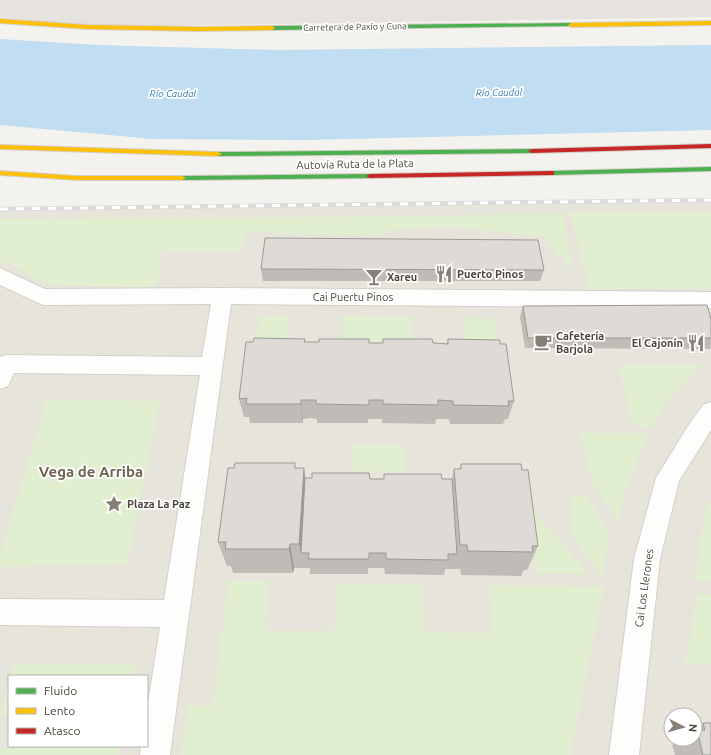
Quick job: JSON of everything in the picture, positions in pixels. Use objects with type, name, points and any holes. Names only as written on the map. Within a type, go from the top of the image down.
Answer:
[{"type":"main road","name":"Carretera de Paxío y Cuna","points":[[0,21],[88,27],[198,29],[711,23]]},
{"type":"main road","points":[[0,141],[91,150]]},
{"type":"main road","name":"Autovía Ruta de la Plata","points":[[0,147],[228,154],[507,152],[711,146]]},
{"type":"main road","name":"Autovía Ruta de la Plata","points":[[0,174],[77,178],[140,179],[711,170]]},
{"type":"street","name":"Cai Puertu Pinos","points":[[0,275],[12,283],[43,297],[222,296],[711,300]]},
{"type":"street","points":[[155,755],[222,296]]},
{"type":"street","points":[[0,380],[6,364],[212,366]]},
{"type":"street","name":"Cai Los Llerones","points":[[624,755],[646,559],[668,478],[711,412]]},
{"type":"street","points":[[0,612],[176,614]]},
{"type":"shaded area","points":[[0,0],[711,0],[711,17],[88,27],[0,17]]},
{"type":"shaded area","points":[[711,200],[711,755],[0,755],[0,209]]},
{"type":"green space","points":[[570,212],[711,212],[711,289],[589,289]]},
{"type":"green space","points":[[563,214],[573,271],[544,237],[451,227],[400,229],[373,236],[245,232],[241,250],[163,251],[157,287],[59,286],[33,279],[14,265],[0,262],[0,218]]},
{"type":"green space","points":[[259,316],[289,316],[286,352],[255,352]]},
{"type":"green space","points":[[343,316],[410,317],[412,352],[342,352]]},
{"type":"green space","points":[[463,318],[495,319],[498,353],[466,353]]},
{"type":"green space","points":[[702,365],[670,398],[650,427],[632,425],[619,366]]},
{"type":"green space","points":[[47,399],[160,401],[127,564],[0,567],[0,554]]},
{"type":"green space","points":[[580,433],[650,433],[626,486],[618,521],[592,482]]},
{"type":"green space","points":[[351,445],[404,445],[405,472],[351,471]]},
{"type":"green space","points":[[587,495],[609,534],[603,577],[574,541],[570,496]]},
{"type":"green space","points":[[707,502],[711,503],[711,581],[694,581]]},
{"type":"green space","points":[[527,504],[589,574],[537,574]]},
{"type":"green space","points":[[228,582],[268,582],[265,631],[334,631],[336,583],[423,584],[424,632],[494,633],[488,585],[604,586],[570,755],[181,755],[188,706],[213,705]]},
{"type":"green space","points":[[697,594],[711,594],[711,664],[685,665]]},
{"type":"green space","points":[[137,663],[134,675],[11,675],[15,664]]},
{"type":"green space","points":[[8,687],[8,716],[0,715]]},
{"type":"green space","points":[[8,743],[8,747],[121,747],[119,755],[0,755],[0,749],[6,749]]},
{"type":"water","name":"Río Caudal","points":[[0,39],[97,45],[277,50],[711,45],[711,130],[306,140],[153,139],[0,125]]},
{"type":"building","points":[[265,238],[538,240],[544,270],[261,269]]},
{"type":"building","points":[[707,305],[711,319],[711,338],[528,338],[523,306]]},
{"type":"building","points":[[254,338],[305,339],[304,342],[319,342],[319,339],[369,339],[369,343],[383,343],[383,339],[432,339],[433,343],[448,344],[448,339],[500,340],[500,344],[506,344],[514,401],[508,401],[509,406],[453,405],[453,401],[438,400],[438,405],[383,404],[383,400],[369,400],[369,405],[316,404],[316,400],[301,400],[301,404],[246,404],[247,398],[239,399],[246,342],[253,342]]},
{"type":"building","points":[[235,463],[295,463],[295,468],[304,468],[299,544],[290,544],[289,549],[225,549],[226,542],[218,542],[228,468],[234,468]]},
{"type":"building","points":[[461,464],[521,464],[522,470],[528,470],[538,546],[532,546],[533,552],[468,551],[467,545],[460,545],[454,469],[461,469]]},
{"type":"building","points":[[312,473],[369,473],[370,479],[384,479],[384,474],[441,474],[442,479],[452,479],[457,554],[448,554],[448,560],[386,559],[386,553],[369,553],[369,559],[308,559],[309,553],[301,553],[305,478],[312,478]]},
{"type":"building","points":[[703,723],[711,723],[711,755],[703,755],[701,747],[703,747],[703,730],[705,730]]},
{"type":"railway","points":[[0,209],[711,200]]},
{"type":"traffic: fast","points":[[272,28],[571,25]]},
{"type":"traffic: fast","points":[[218,154],[532,151]]},
{"type":"traffic: fast","points":[[551,173],[711,169]]},
{"type":"traffic: fast","points":[[182,178],[370,176]]},
{"type":"traffic: slow","points":[[0,21],[88,27],[198,29],[272,28]]},
{"type":"traffic: slow","points":[[571,25],[711,23]]},
{"type":"traffic: slow","points":[[0,147],[218,154]]},
{"type":"traffic: slow","points":[[0,173],[77,178],[182,178]]},
{"type":"traffic: jam","points":[[532,151],[711,146]]},
{"type":"traffic: jam","points":[[370,176],[551,173]]},
{"type":"place","name":"Puerto Pinos","points":[[444,274]]},
{"type":"place","name":"Xareu","points":[[374,277]]},
{"type":"place","name":"Cafetería Barjola","points":[[543,342]]},
{"type":"place","name":"El Cajonín","points":[[696,343]]},
{"type":"place","name":"Plaza La Paz","points":[[114,504]]},
{"type":"district","name":"Vega de Arriba","points":[[91,472]]}]
